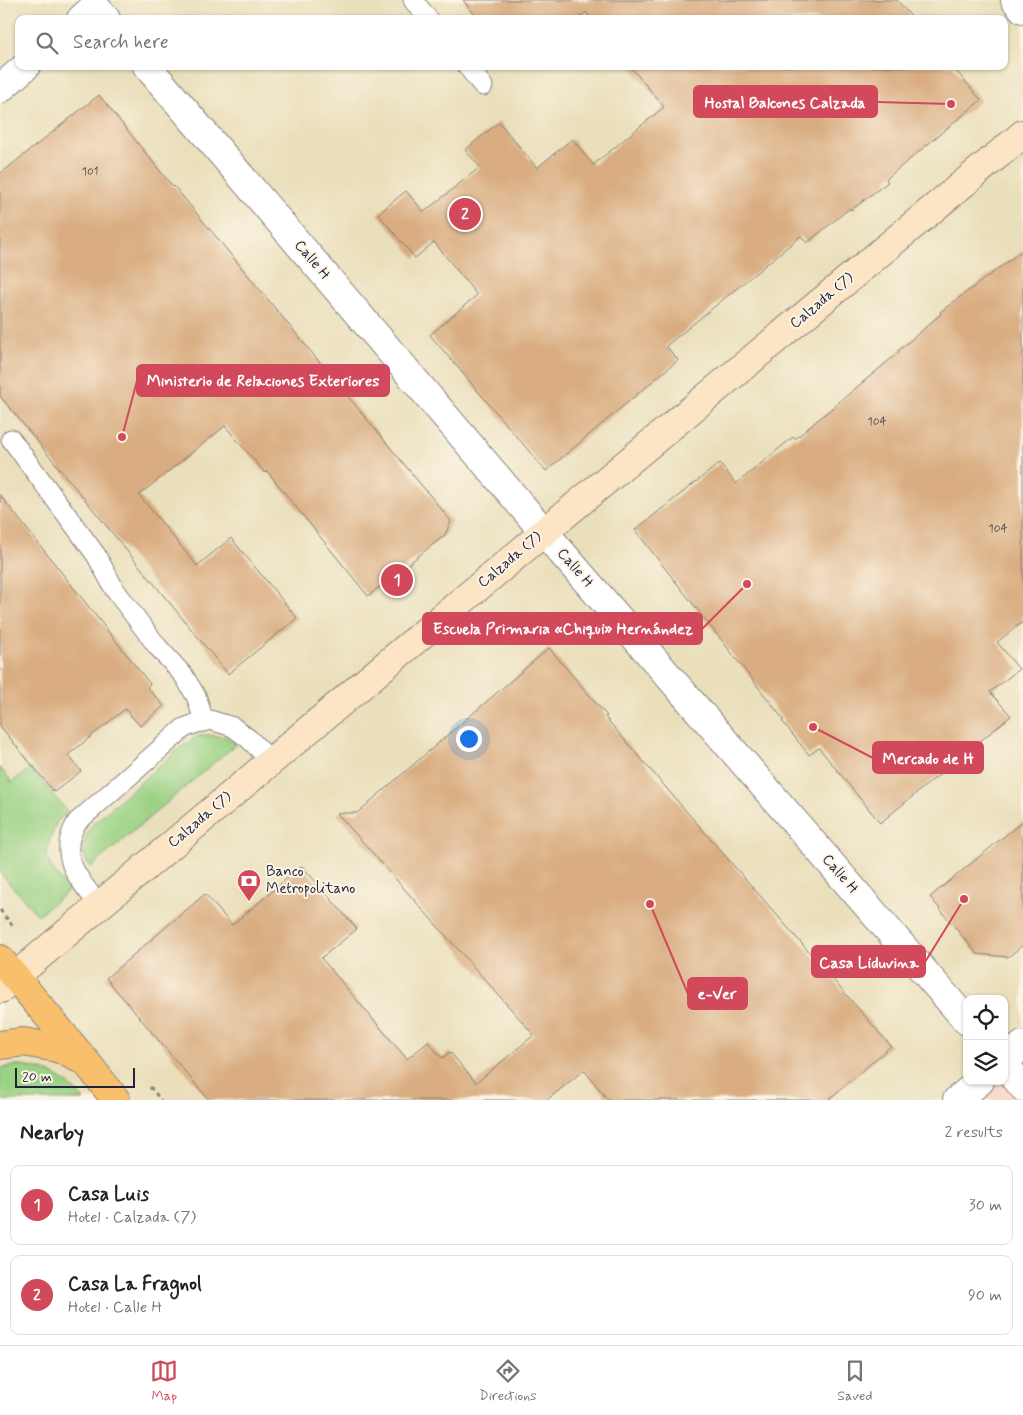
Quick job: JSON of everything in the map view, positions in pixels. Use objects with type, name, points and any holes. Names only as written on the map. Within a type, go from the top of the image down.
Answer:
[{"type":"main road","name":"Calzada (7)","points":[[5,975],[99,906],[544,532],[1023,134]]},
{"type":"main road","points":[[5,975],[87,1063],[116,1100]]},
{"type":"main road","points":[[0,1044],[24,1042],[57,1048],[87,1063]]},
{"type":"street","points":[[1016,0],[1023,9]]},
{"type":"street","points":[[0,88],[21,70]]},
{"type":"street","name":"Calle H","points":[[150,70],[544,532],[963,1016]]},
{"type":"street","points":[[1008,1059],[1023,1045]]},
{"type":"street","points":[[1008,1068],[1023,1087]]},
{"type":"street","points":[[957,1100],[975,1085]]},
{"type":"lane","points":[[413,0],[425,15]]},
{"type":"lane","points":[[470,70],[483,86]]},
{"type":"lane","points":[[12,439],[96,555],[115,590],[157,646],[184,676],[197,698],[204,722]]},
{"type":"lane","points":[[99,906],[76,875],[70,859],[68,846],[70,833],[77,822],[184,728],[210,720],[233,727],[249,738],[272,760]]},
{"type":"shaded area","points":[[975,1085],[1008,1085],[1023,1100],[957,1100]]},
{"type":"green space","points":[[198,736],[226,737],[236,744],[91,867],[85,857],[84,845],[87,833],[94,823],[181,747]]},
{"type":"green space","points":[[0,768],[12,782],[31,768],[68,812],[57,821],[47,855],[50,865],[68,891],[38,915],[0,873]]},
{"type":"green space","points":[[16,1065],[38,1069],[54,1075],[84,1100],[0,1100],[0,1069]]},
{"type":"building","points":[[463,0],[897,0],[910,15],[588,15],[586,12],[583,15],[475,15]]},
{"type":"building","points":[[633,70],[955,70],[981,100],[886,179],[888,182],[851,210],[850,208],[807,243],[801,236],[666,346],[678,360],[546,471],[430,335],[477,295],[434,242],[415,258],[378,214],[406,191],[424,212],[480,167],[465,150],[499,122],[537,168],[572,139],[593,165],[664,107]]},
{"type":"building","points":[[99,95],[173,187],[451,521],[445,535],[368,596],[267,471],[265,473],[225,426],[139,495],[197,566],[231,538],[297,618],[228,674],[0,396],[0,174]]},
{"type":"building","points":[[1023,250],[1023,622],[997,642],[1019,669],[990,692],[1011,716],[880,823],[819,748],[809,755],[782,721],[784,720],[635,530],[720,463],[736,484],[793,437],[795,439],[899,352],[941,314],[940,312]]},
{"type":"building","points":[[0,495],[150,684],[147,687],[164,706],[140,726],[125,709],[68,755],[81,771],[54,792],[0,726]]},
{"type":"building","points":[[549,648],[607,716],[605,717],[891,1046],[828,1100],[608,1100],[584,1070],[547,1100],[209,1100],[106,978],[205,894],[232,925],[302,866],[357,929],[321,958],[407,1059],[428,1042],[442,1058],[450,1052],[476,1083],[534,1035],[337,813],[357,813]]},
{"type":"building","points":[[1023,821],[1023,945],[1008,957],[977,954],[930,897]]},
{"type":"place","name":"Hostal Balcones Calzada","points":[[951,104]]},
{"type":"place","name":"Casa La Fragnol","points":[[465,214]]},
{"type":"place","name":"Ministerio de Relaciones Exteriores","points":[[122,437]]},
{"type":"place","name":"Casa Luis","points":[[397,580]]},
{"type":"place","name":"Escuela Primaria «Chiqui» Hernández","points":[[747,584]]},
{"type":"place","name":"Mercado de H","points":[[813,727]]},
{"type":"place","name":"Casa Liduvina","points":[[964,899]]},
{"type":"place","name":"Banco Metropolitano","points":[[249,902]]},
{"type":"place","name":"e-Ver","points":[[650,904]]}]
